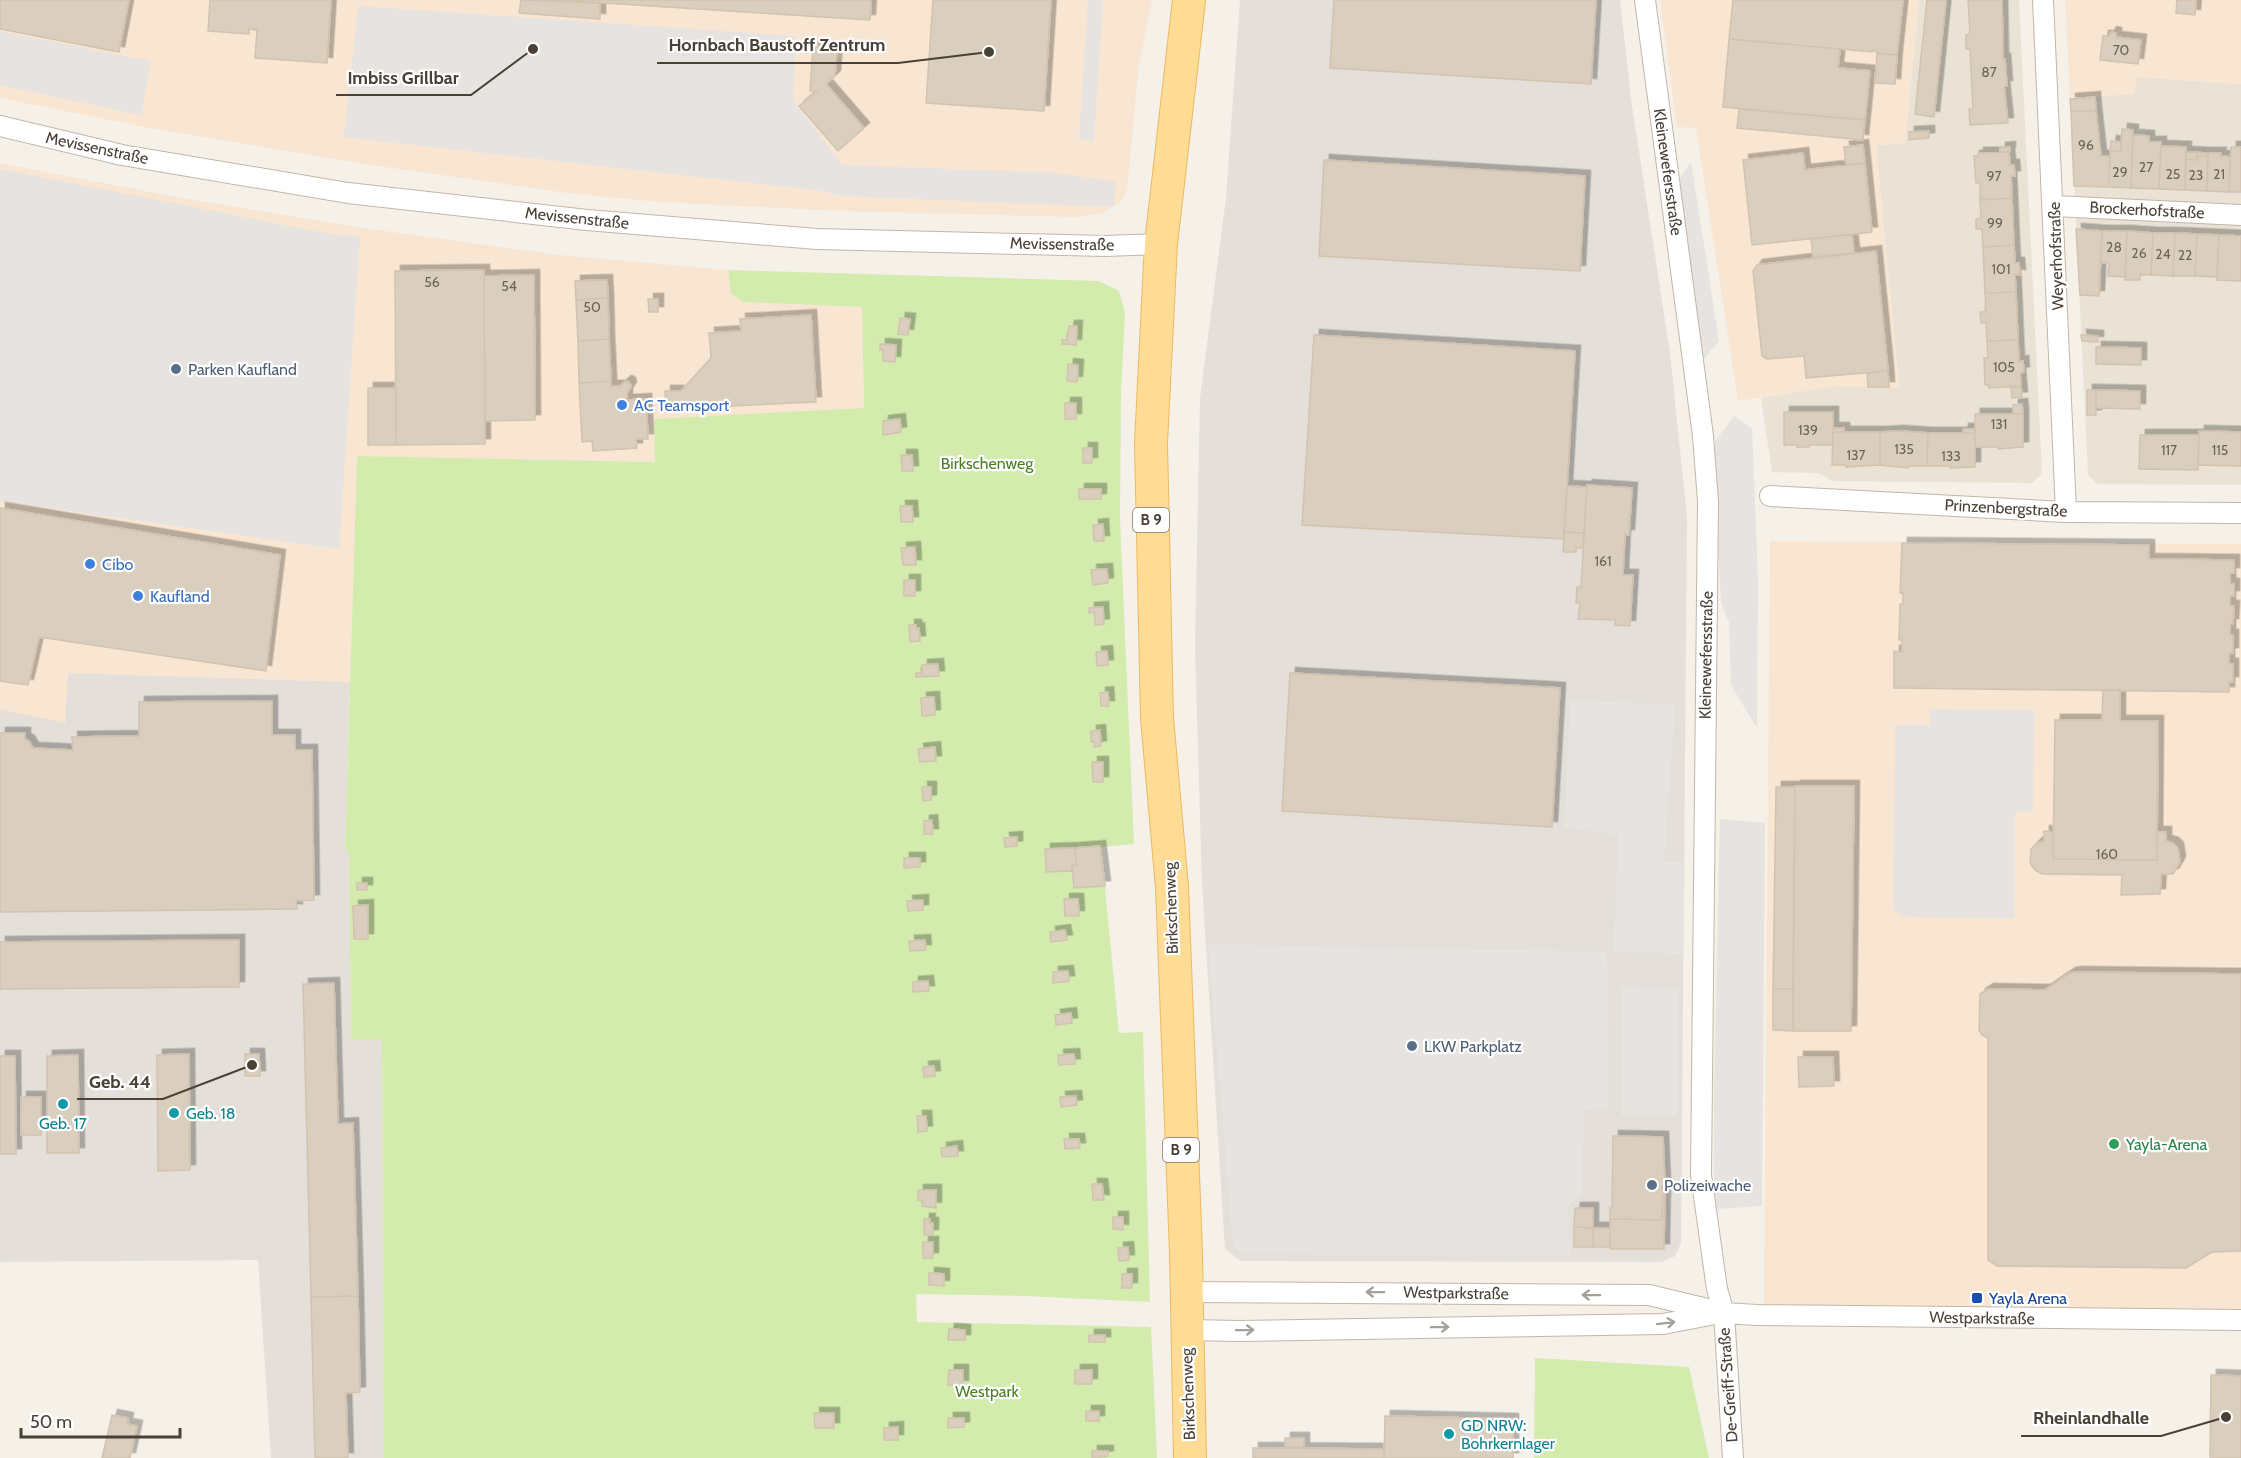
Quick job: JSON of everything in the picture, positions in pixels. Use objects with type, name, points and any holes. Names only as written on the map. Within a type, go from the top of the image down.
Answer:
[{"type":"main road","name":"Birkschenweg","points":[[1188,0],[1161,244],[1151,443],[1157,718],[1172,886],[1187,1292],[1190,1458]]},
{"type":"street","name":"Kleinewefersstraße","points":[[1645,0],[1703,436],[1708,501],[1701,1175],[1717,1289],[1724,1313]]},
{"type":"street","name":"Weyerhofstraße","points":[[2043,0],[2066,512]]},
{"type":"street","name":"Mevissenstraße","points":[[0,126],[122,155],[348,193],[587,220],[817,239],[1105,246],[1161,244]]},
{"type":"street","name":"Brockerhofstraße","points":[[2054,206],[2241,215]]},
{"type":"street","name":"Prinzenbergstraße","points":[[1770,496],[2066,512],[2241,513]]},
{"type":"street","name":"Westparkstraße","points":[[1187,1292],[1650,1295],[1724,1313],[1773,1316],[2241,1320]]},
{"type":"street","name":"Westparkstraße","points":[[1187,1330],[1663,1324],[1724,1313]]},
{"type":"street","name":"De-Greiff-Straße","points":[[1724,1313],[1733,1458]]},
{"type":"shaded area","points":[[0,0],[1152,0],[1139,64],[1127,189],[1120,203],[1102,213],[1075,217],[840,211],[659,202],[567,193],[364,164],[139,126],[0,98]]},
{"type":"shaded area","points":[[1088,0],[1103,0],[1094,141],[1079,140]]},
{"type":"shaded area","points":[[1240,0],[1620,0],[1632,106],[1670,353],[1687,518],[1681,1243],[1675,1256],[1662,1262],[1241,1261],[1225,1249],[1202,883],[1195,648],[1200,398],[1226,198]]},
{"type":"shaded area","points":[[1660,0],[1919,0],[1905,143],[1876,145],[1899,388],[1833,386],[1738,401],[1696,128],[1677,127]]},
{"type":"shaded area","points":[[1919,0],[2019,0],[2042,474],[2032,483],[1832,481],[1819,473],[1772,472],[1761,398],[1833,386],[1899,387],[1876,145],[1905,143]]},
{"type":"shaded area","points":[[2065,0],[2241,0],[2241,84],[2136,77],[2134,94],[2070,98]]},
{"type":"shaded area","points":[[358,6],[796,36],[793,100],[842,165],[1056,173],[1117,182],[1113,207],[843,196],[816,190],[344,137]]},
{"type":"shaded area","points":[[0,31],[151,61],[141,115],[0,85]]},
{"type":"shaded area","points":[[2136,77],[2241,84],[2241,485],[2098,484],[2088,475],[2070,98],[2134,94]]},
{"type":"shaded area","points":[[1691,162],[1719,341],[1703,360],[1676,184]]},
{"type":"shaded area","points":[[0,163],[176,197],[363,228],[559,255],[728,270],[731,292],[743,302],[862,307],[864,408],[654,420],[655,462],[357,456],[350,682],[69,673],[65,723],[0,709]]},
{"type":"shaded area","name":"Parken Kaufland","points":[[0,169],[336,235],[360,236],[339,549],[0,501]]},
{"type":"shaded area","points":[[1734,416],[1752,428],[1758,579],[1757,728],[1731,685],[1729,622],[1721,603],[1713,444]]},
{"type":"shaded area","points":[[1770,541],[2241,544],[2241,1309],[1764,1306]]},
{"type":"shaded area","points":[[68,673],[350,682],[345,850],[349,850],[351,1039],[382,1039],[384,1458],[271,1458],[258,1260],[0,1262],[0,709],[65,723]]},
{"type":"shaded area","points":[[1570,700],[1675,705],[1664,861],[1683,863],[1682,954],[1614,951],[1618,834],[1564,828]]},
{"type":"shaded area","points":[[1930,709],[2034,710],[2033,812],[2015,812],[2014,918],[1906,917],[1896,912],[1893,904],[1895,725],[1930,725]]},
{"type":"shaded area","points":[[1720,819],[1765,823],[1762,1206],[1716,1209],[1714,1088]]},
{"type":"shaded area","name":"LKW Parkplatz","points":[[1208,944],[1607,952],[1609,1109],[1584,1110],[1582,1192],[1568,1207],[1570,1256],[1243,1255],[1233,1246]]},
{"type":"shaded area","points":[[1621,986],[1679,989],[1677,1116],[1621,1115]]},
{"type":"green space","name":"Westpark","points":[[728,270],[1099,281],[1119,291],[1125,313],[1121,393],[1120,519],[1134,844],[1101,847],[1119,1033],[1143,1032],[1150,1302],[916,1294],[917,1322],[1151,1327],[1157,1458],[384,1458],[382,1039],[351,1040],[349,851],[345,850],[357,456],[655,462],[654,419],[864,408],[862,307],[743,302],[731,293]]},
{"type":"green space","points":[[1535,1358],[1689,1367],[1709,1458],[1534,1458]]},
{"type":"building","points":[[0,0],[129,0],[119,52],[0,29]]},
{"type":"building","points":[[210,0],[331,0],[327,63],[255,58],[257,30],[249,29],[249,34],[208,31]]},
{"type":"building","points":[[521,0],[600,3],[600,19],[519,13]]},
{"type":"building","points":[[557,0],[871,0],[870,20]]},
{"type":"building","points":[[933,0],[1051,0],[1044,111],[926,103]]},
{"type":"building","points":[[1334,0],[1596,0],[1591,84],[1330,68]]},
{"type":"building","points":[[1733,0],[1903,0],[1897,55],[1877,53],[1877,51],[1729,39]]},
{"type":"building","points":[[1927,0],[1946,0],[1934,117],[1915,114]]},
{"type":"building","points":[[1968,0],[2002,0],[2003,59],[2005,59],[2007,86],[2004,86],[2008,123],[1970,125],[1969,109],[1973,109],[1970,49],[1966,49],[1966,35],[1970,34]]},
{"type":"building","points":[[2177,0],[2196,0],[2195,15],[2176,13]]},
{"type":"building","points":[[2111,32],[2116,33],[2116,37],[2141,40],[2138,64],[2100,60],[2103,36],[2109,36]]},
{"type":"building","points":[[1729,39],[1840,49],[1838,68],[1870,71],[1865,120],[1723,107]]},
{"type":"building","points":[[813,46],[837,48],[835,76],[826,84],[864,128],[838,151],[799,106],[817,91],[810,91]]},
{"type":"building","points":[[1877,53],[1897,55],[1895,84],[1875,83]]},
{"type":"building","points":[[2095,97],[2096,111],[2071,111],[2070,99]]},
{"type":"building","points":[[1739,109],[1865,120],[1863,140],[1737,128]]},
{"type":"building","points":[[2071,111],[2096,111],[2101,156],[2110,156],[2109,187],[2074,186]]},
{"type":"building","points":[[2122,129],[2133,130],[2131,188],[2109,187],[2110,151],[2121,151]]},
{"type":"building","points":[[1929,131],[1929,138],[1909,140],[1909,132]]},
{"type":"building","points":[[2133,135],[2149,136],[2149,142],[2161,142],[2159,189],[2131,188]]},
{"type":"building","points":[[2111,141],[2121,142],[2121,151],[2110,151]]},
{"type":"building","points":[[1863,145],[1865,163],[1846,165],[1844,147]]},
{"type":"building","points":[[2161,146],[2186,147],[2185,190],[2159,189]]},
{"type":"building","points":[[2010,147],[2010,152],[2000,152],[2000,148]]},
{"type":"building","points":[[2231,147],[2241,147],[2241,192],[2229,192]]},
{"type":"building","points":[[2009,152],[2010,165],[2014,165],[2015,176],[2011,176],[2012,198],[1980,200],[1980,183],[1976,183],[1974,156],[1978,156],[1978,153]]},
{"type":"building","points":[[2186,152],[2208,153],[2208,156],[2197,156],[2197,160],[2186,159]]},
{"type":"building","points":[[1803,153],[1805,170],[1865,163],[1872,232],[1752,245],[1743,160]]},
{"type":"building","points":[[2208,153],[2221,153],[2220,156],[2230,157],[2229,192],[2207,191]]},
{"type":"building","points":[[2197,156],[2208,156],[2207,191],[2185,190],[2186,159],[2197,160]]},
{"type":"building","points":[[1324,160],[1585,176],[1580,271],[1319,256]]},
{"type":"building","points":[[2012,198],[2014,245],[1983,247],[1982,229],[1976,229],[1976,219],[1981,218],[1980,200]]},
{"type":"building","points":[[2076,229],[2102,231],[2099,296],[2080,295]]},
{"type":"building","points":[[2102,231],[2127,231],[2125,277],[2108,276],[2109,263],[2101,263]]},
{"type":"building","points":[[2127,231],[2153,233],[2151,275],[2140,274],[2140,280],[2125,280]]},
{"type":"building","points":[[2153,233],[2175,233],[2173,276],[2151,275]]},
{"type":"building","points":[[2175,233],[2197,234],[2195,276],[2173,276]]},
{"type":"building","points":[[1852,234],[1854,253],[1813,257],[1811,239]]},
{"type":"building","points":[[2197,234],[2219,235],[2217,277],[2195,276]]},
{"type":"building","points":[[2219,235],[2241,236],[2241,281],[2217,280]]},
{"type":"building","points":[[2014,245],[2015,263],[2019,263],[2020,275],[2015,274],[2016,292],[1985,293],[1983,247]]},
{"type":"building","points":[[1876,251],[1888,371],[1806,378],[1804,356],[1767,359],[1762,356],[1753,271],[1757,265]]},
{"type":"building","points":[[484,270],[485,444],[396,445],[395,271]]},
{"type":"building","points":[[534,275],[535,420],[485,421],[484,276]]},
{"type":"building","points":[[607,280],[608,298],[576,300],[575,281]]},
{"type":"building","points":[[2016,292],[2018,340],[1987,341],[1986,323],[1981,323],[1980,312],[1986,312],[1985,293]]},
{"type":"building","points":[[608,298],[609,339],[578,341],[576,300]]},
{"type":"building","points":[[648,299],[658,299],[658,312],[649,312]]},
{"type":"building","points":[[811,315],[816,402],[666,409],[665,391],[681,391],[711,358],[709,333],[741,331],[740,319]]},
{"type":"building","points":[[900,318],[910,319],[908,335],[898,334]]},
{"type":"building","points":[[1069,326],[1077,326],[1076,345],[1062,344],[1062,340],[1067,340]]},
{"type":"building","points":[[1314,335],[1575,351],[1564,539],[1302,525]]},
{"type":"building","points":[[2081,335],[2098,336],[2098,342],[2082,341]]},
{"type":"building","points":[[609,339],[611,381],[579,383],[578,341]]},
{"type":"building","points":[[2018,340],[2019,362],[2023,361],[2024,372],[2020,373],[2021,386],[1989,388],[1989,385],[1985,385],[1984,358],[1988,358],[1987,341]]},
{"type":"building","points":[[880,344],[896,345],[895,362],[883,361],[883,350],[880,350]]},
{"type":"building","points":[[2096,347],[2141,348],[2141,365],[2096,364]]},
{"type":"building","points":[[1068,364],[1078,365],[1077,382],[1067,381]]},
{"type":"building","points":[[1888,371],[1889,387],[1868,387],[1867,373]]},
{"type":"building","points":[[611,381],[611,386],[620,386],[626,381],[630,383],[627,400],[646,399],[648,439],[636,439],[637,448],[593,451],[592,441],[582,442],[579,383]]},
{"type":"building","points":[[2021,386],[2022,397],[2012,398],[2011,387]]},
{"type":"building","points":[[368,388],[396,388],[396,445],[368,445]]},
{"type":"building","points":[[2087,390],[2096,390],[2096,415],[2087,415]]},
{"type":"building","points":[[2096,390],[2140,391],[2140,409],[2096,408]]},
{"type":"building","points":[[1065,403],[1076,403],[1076,419],[1065,419]]},
{"type":"building","points":[[2022,404],[2023,414],[2013,414],[2013,405]]},
{"type":"building","points":[[1784,412],[1833,412],[1833,445],[1797,447],[1798,445],[1784,445]]},
{"type":"building","points":[[1975,414],[2023,414],[2023,447],[1998,449],[1998,447],[1975,447]]},
{"type":"building","points":[[900,419],[901,432],[883,435],[883,421]]},
{"type":"building","points":[[1833,428],[1844,428],[1844,432],[1833,432]]},
{"type":"building","points":[[1963,429],[1975,429],[1975,433],[1963,433]]},
{"type":"building","points":[[2199,431],[2241,432],[2241,466],[2198,465]]},
{"type":"building","points":[[1833,432],[1880,432],[1880,465],[1846,467],[1846,465],[1832,465]]},
{"type":"building","points":[[1880,432],[1928,433],[1927,466],[1908,466],[1908,468],[1880,465]]},
{"type":"building","points":[[1928,433],[1975,433],[1975,467],[1927,466]]},
{"type":"building","points":[[2140,435],[2199,435],[2198,470],[2139,469]]},
{"type":"building","points":[[1083,448],[1092,448],[1092,463],[1083,463]]},
{"type":"building","points":[[901,455],[912,455],[913,471],[902,471]]},
{"type":"building","points":[[1587,485],[1632,488],[1629,535],[1625,535],[1623,575],[1633,575],[1630,626],[1615,625],[1615,620],[1578,619],[1580,603],[1576,603],[1577,587],[1581,587]]},
{"type":"building","points":[[1567,486],[1587,487],[1584,533],[1564,532]]},
{"type":"building","points":[[1079,489],[1101,489],[1101,499],[1079,499]]},
{"type":"building","points":[[900,506],[912,506],[913,522],[901,522]]},
{"type":"building","name":"Kaufland","points":[[0,508],[280,555],[266,671],[39,637],[28,685],[0,681]]},
{"type":"building","points":[[1103,524],[1104,541],[1094,541],[1093,525]]},
{"type":"building","points":[[1564,532],[1584,533],[1583,548],[1576,548],[1576,552],[1563,552]]},
{"type":"building","points":[[1902,543],[2149,545],[2149,559],[2234,560],[2234,573],[2230,573],[2230,584],[2234,584],[2234,596],[2230,596],[2230,606],[2234,606],[2233,624],[2230,624],[2230,635],[2233,635],[2233,653],[2229,653],[2229,664],[2233,664],[2233,682],[2229,682],[2229,692],[1894,688],[1894,651],[1902,652],[1902,640],[1899,640],[1900,604],[1903,604],[1903,593],[1900,593]]},
{"type":"building","points":[[915,547],[916,565],[903,565],[901,548]]},
{"type":"building","points":[[1107,569],[1108,583],[1093,585],[1091,570]]},
{"type":"building","points":[[904,580],[915,580],[915,596],[904,596]]},
{"type":"building","points":[[1103,607],[1104,624],[1095,625],[1094,612],[1089,613],[1089,608]]},
{"type":"building","points":[[909,625],[916,625],[916,629],[919,628],[920,641],[910,642]]},
{"type":"building","points":[[1107,651],[1108,665],[1097,666],[1096,652]]},
{"type":"building","points":[[938,664],[939,676],[916,677],[916,673],[922,673],[922,665]]},
{"type":"building","points":[[1290,673],[1560,688],[1552,827],[1282,811]]},
{"type":"building","points":[[2103,690],[2120,690],[2120,721],[2158,721],[2157,860],[2053,859],[2055,720],[2102,720]]},
{"type":"building","points":[[1108,692],[1109,706],[1101,706],[1100,693]]},
{"type":"building","points":[[934,697],[935,715],[922,716],[921,698]]},
{"type":"building","points":[[272,701],[272,735],[295,735],[295,750],[312,750],[314,900],[296,901],[297,909],[0,912],[0,733],[25,733],[25,739],[33,748],[73,750],[72,737],[139,736],[139,702]]},
{"type":"building","points":[[1100,730],[1101,746],[1094,747],[1094,742],[1091,742],[1091,731]]},
{"type":"building","points":[[935,747],[936,761],[920,762],[918,749]]},
{"type":"building","points":[[1092,762],[1103,762],[1103,782],[1093,782]]},
{"type":"building","points":[[1795,786],[1854,786],[1851,1031],[1793,1031]]},
{"type":"building","points":[[922,787],[931,787],[931,800],[923,801]]},
{"type":"building","points":[[1776,787],[1795,787],[1793,989],[1773,989]]},
{"type":"building","points":[[932,820],[933,834],[924,834],[924,821]]},
{"type":"building","points":[[2044,831],[2053,832],[2053,859],[2157,860],[2157,832],[2166,832],[2166,841],[2178,848],[2180,862],[2173,874],[2161,874],[2160,894],[2121,895],[2122,875],[2042,874],[2035,870],[2030,863],[2031,849],[2037,843],[2044,841]]},
{"type":"building","points":[[1017,837],[1017,846],[1005,847],[1004,838]]},
{"type":"building","points":[[1100,846],[1105,886],[1074,888],[1072,865],[1076,865],[1075,848]]},
{"type":"building","points":[[1075,848],[1076,865],[1072,865],[1072,871],[1046,872],[1045,849]]},
{"type":"building","points":[[904,858],[920,858],[920,867],[904,868]]},
{"type":"building","points":[[357,883],[367,883],[367,890],[357,890]]},
{"type":"building","points":[[1064,899],[1078,899],[1079,916],[1065,916]]},
{"type":"building","points":[[923,900],[923,910],[908,911],[907,901]]},
{"type":"building","points":[[368,905],[368,939],[354,939],[353,906]]},
{"type":"building","points":[[1065,930],[1067,940],[1051,942],[1050,932]]},
{"type":"building","points":[[239,940],[239,987],[0,989],[0,942]]},
{"type":"building","points":[[925,940],[926,950],[910,951],[909,941]]},
{"type":"building","points":[[1068,971],[1069,981],[1053,983],[1053,972]]},
{"type":"building","name":"Yayla-Arena","points":[[2070,973],[2241,974],[2241,1251],[2212,1252],[2186,1268],[1997,1266],[1988,1260],[1988,1038],[1979,1030],[1980,994],[1988,989],[2045,990]]},
{"type":"building","points":[[928,981],[929,991],[913,992],[913,982]]},
{"type":"building","points":[[334,983],[338,1124],[353,1123],[358,1296],[311,1297],[303,984]]},
{"type":"building","points":[[1773,989],[1793,989],[1793,1031],[1773,1030]]},
{"type":"building","points":[[1071,1013],[1072,1023],[1056,1025],[1055,1015]]},
{"type":"building","name":"Geb. 18","points":[[189,1054],[190,1170],[158,1171],[157,1055]]},
{"type":"building","points":[[245,1054],[259,1054],[260,1076],[245,1076]]},
{"type":"building","points":[[1074,1054],[1075,1064],[1059,1065],[1058,1055]]},
{"type":"building","name":"Geb. 17","points":[[78,1055],[79,1153],[47,1153],[47,1056]]},
{"type":"building","points":[[0,1056],[15,1056],[16,1154],[0,1154]]},
{"type":"building","points":[[1798,1057],[1833,1057],[1834,1086],[1799,1087]]},
{"type":"building","points":[[934,1066],[935,1076],[924,1077],[923,1067]]},
{"type":"building","points":[[1076,1096],[1077,1105],[1061,1107],[1060,1097]]},
{"type":"building","points":[[21,1097],[41,1097],[41,1135],[21,1135]]},
{"type":"building","points":[[917,1116],[926,1116],[927,1131],[918,1132]]},
{"type":"building","points":[[1613,1136],[1663,1137],[1665,1186],[1663,1186],[1662,1220],[1610,1219]]},
{"type":"building","points":[[1064,1139],[1079,1139],[1080,1148],[1065,1149]]},
{"type":"building","points":[[957,1146],[958,1156],[942,1157],[941,1148]]},
{"type":"building","points":[[1092,1184],[1102,1184],[1104,1200],[1093,1200]]},
{"type":"building","points":[[1663,1186],[1665,1186],[1664,1249],[1610,1249],[1610,1219],[1662,1220]]},
{"type":"building","points":[[918,1190],[936,1190],[936,1208],[922,1206],[922,1200],[918,1200]]},
{"type":"building","points":[[1575,1208],[1593,1208],[1593,1228],[1574,1227]]},
{"type":"building","points":[[1113,1217],[1123,1217],[1123,1230],[1113,1229]]},
{"type":"building","points":[[924,1219],[930,1219],[929,1223],[933,1223],[933,1235],[924,1235]]},
{"type":"building","points":[[1574,1227],[1593,1228],[1593,1247],[1574,1247]]},
{"type":"building","points":[[1593,1228],[1610,1228],[1610,1247],[1593,1247]]},
{"type":"building","points":[[923,1242],[933,1242],[933,1258],[923,1258]]},
{"type":"building","points":[[1128,1247],[1129,1260],[1119,1261],[1118,1248]]},
{"type":"building","points":[[929,1273],[944,1274],[944,1286],[929,1285]]},
{"type":"building","points":[[1122,1274],[1132,1274],[1132,1288],[1122,1288]]},
{"type":"building","points":[[358,1296],[360,1392],[346,1393],[348,1458],[315,1458],[311,1297]]},
{"type":"building","points":[[949,1329],[965,1330],[965,1340],[948,1340]]},
{"type":"building","points":[[1089,1335],[1105,1335],[1105,1342],[1089,1342]]},
{"type":"building","points":[[949,1370],[963,1370],[963,1386],[948,1385]]},
{"type":"building","points":[[1075,1370],[1092,1370],[1092,1384],[1075,1384]]},
{"type":"building","points":[[2211,1375],[2241,1376],[2241,1458],[2210,1458]]},
{"type":"building","points":[[1086,1411],[1099,1411],[1099,1421],[1086,1421]]},
{"type":"building","points":[[814,1413],[834,1413],[834,1428],[815,1428]]},
{"type":"building","points":[[112,1415],[128,1418],[127,1424],[137,1426],[130,1458],[102,1458]]},
{"type":"building","name":"GD NRW: Bohrkernlager","points":[[1385,1416],[1513,1419],[1513,1458],[1384,1458]]},
{"type":"building","points":[[948,1418],[964,1418],[964,1427],[948,1428]]},
{"type":"building","points":[[898,1427],[898,1440],[884,1440],[884,1428]]},
{"type":"building","points":[[1285,1438],[1304,1438],[1304,1447],[1285,1447]]},
{"type":"building","points":[[1253,1448],[1384,1449],[1384,1458],[1253,1458]]},
{"type":"building","points":[[1092,1451],[1108,1451],[1108,1456],[1092,1458]]},
{"type":"place","name":"Imbiss Grillbar","points":[[533,49]]},
{"type":"place","name":"Hornbach Baustoff Zentrum","points":[[989,52]]},
{"type":"place","name":"Parken Kaufland","points":[[176,369]]},
{"type":"place","name":"AC Teamsport","points":[[622,405]]},
{"type":"place","name":"Cibo","points":[[90,564]]},
{"type":"place","name":"Kaufland","points":[[138,596]]},
{"type":"place","name":"LKW Parkplatz","points":[[1412,1046]]},
{"type":"place","name":"Geb. 44","points":[[252,1065]]},
{"type":"place","name":"Geb. 17","points":[[63,1104]]},
{"type":"place","name":"Geb. 18","points":[[174,1113]]},
{"type":"place","name":"Yayla-Arena","points":[[2114,1144]]},
{"type":"place","name":"Polizeiwache","points":[[1652,1185]]},
{"type":"place","name":"Yayla Arena","points":[[1977,1298]]},
{"type":"place","name":"Rheinlandhalle","points":[[2226,1417]]},
{"type":"place","name":"GD NRW: Bohrkernlager","points":[[1449,1434]]}]
